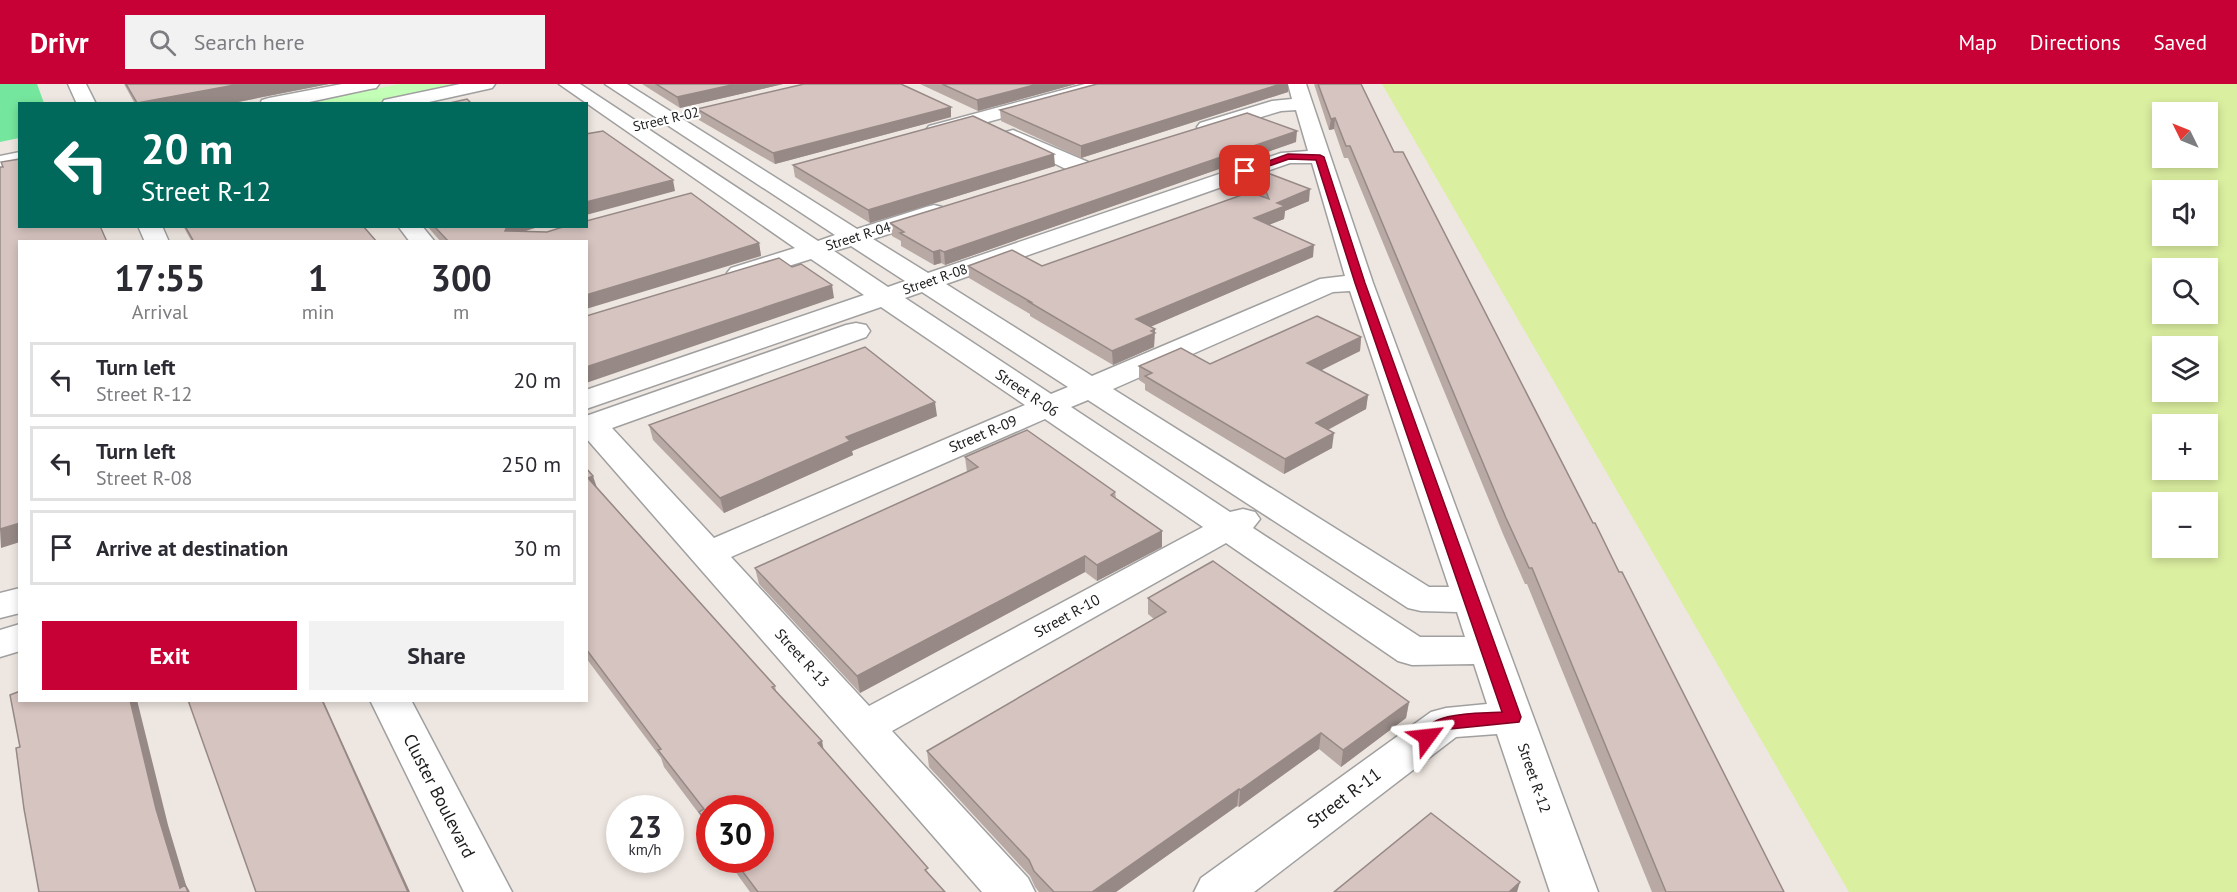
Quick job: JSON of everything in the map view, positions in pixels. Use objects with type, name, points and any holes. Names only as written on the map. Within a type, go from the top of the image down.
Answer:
[{"type":"street","points":[[77,84],[86,102]]},
{"type":"street","points":[[264,84],[275,102],[370,84]]},
{"type":"street","points":[[400,102],[486,84]]},
{"type":"street","points":[[614,84],[679,116],[772,174],[854,237],[1421,599],[1472,600]]},
{"type":"street","points":[[919,134],[1106,84]]},
{"type":"street","name":"Street R-06","points":[[573,87],[621,130],[711,191],[814,250],[1412,651],[1489,651]]},
{"type":"street","points":[[1190,132],[1279,105],[1299,94]]},
{"type":"street","name":"Street R-12","points":[[1299,94],[1360,283],[1574,892]]},
{"type":"street","points":[[954,109],[1080,167]]},
{"type":"street","name":"Street R-02","points":[[621,130],[679,116]]},
{"type":"street","points":[[0,150],[18,147]]},
{"type":"street","name":"Street R-08","points":[[588,417],[937,290],[1288,157],[1320,157]]},
{"type":"street","points":[[0,162],[18,158]]},
{"type":"street","points":[[1046,177],[1102,160]]},
{"type":"street","name":"Street R-04","points":[[723,278],[956,206]]},
{"type":"street","points":[[411,228],[421,240]]},
{"type":"street","name":"Street R-09","points":[[708,554],[1329,284],[1360,283]]},
{"type":"street","name":"Street R-13","points":[[588,417],[1011,892]]},
{"type":"street","name":"Street R-10","points":[[864,727],[1271,504]]},
{"type":"street","points":[[0,606],[18,601]]},
{"type":"street","points":[[0,644],[18,638]]},
{"type":"street","name":"Cluster Boulevard","points":[[391,702],[488,892]]},
{"type":"street","name":"Street R-11","points":[[1218,892],[1446,723],[1513,717]]},
{"type":"green space","points":[[0,84],[37,84],[44,102],[18,102],[18,138],[0,142]]},
{"type":"green space","points":[[399,84],[486,84],[396,102],[310,102]]},
{"type":"green space","points":[[1382,84],[2237,84],[2237,892],[1849,892]]},
{"type":"building","points":[[126,84],[240,84],[142,102],[136,102]]},
{"type":"building","points":[[656,84],[736,84],[677,97]]},
{"type":"building","points":[[804,84],[901,84],[951,107],[773,153],[697,109]]},
{"type":"building","points":[[942,84],[1038,84],[977,100]]},
{"type":"building","points":[[1097,84],[1281,84],[1081,146],[1000,110]]},
{"type":"building","points":[[1318,84],[1361,84],[1394,152],[1403,152],[1593,523],[1619,572],[1622,572],[1784,892],[1666,892],[1532,568],[1529,568],[1506,518],[1350,146],[1346,146],[1335,118],[1331,119]]},
{"type":"building","points":[[467,99],[470,102],[454,102]]},
{"type":"building","points":[[1247,113],[1297,131],[944,252],[940,250],[933,252],[900,233],[904,232],[890,223]]},
{"type":"building","points":[[973,116],[1054,154],[868,210],[793,165]]},
{"type":"building","points":[[603,131],[673,180],[588,201],[588,134]]},
{"type":"building","points":[[18,159],[18,228],[101,228],[106,240],[18,240],[18,524],[0,529],[0,167],[3,167],[1,162]]},
{"type":"building","points":[[1257,169],[1310,189],[1277,203],[1285,206],[1254,218],[1314,245],[1136,319],[1155,329],[1151,331],[1155,333],[1112,351],[968,266],[1012,250],[1042,266],[1250,192],[1269,199]]},
{"type":"building","points":[[691,193],[759,243],[588,294],[588,240],[447,240],[436,228],[506,228],[505,231],[547,232],[560,228],[588,228],[588,220]]},
{"type":"building","points":[[186,228],[365,228],[375,240],[193,240]]},
{"type":"building","points":[[779,258],[792,267],[801,264],[832,285],[588,366],[588,315]]},
{"type":"building","points":[[1317,316],[1361,337],[1307,363],[1368,395],[1316,423],[1334,433],[1285,459],[1145,376],[1152,373],[1139,366],[1181,348],[1210,364]]},
{"type":"building","points":[[865,347],[935,402],[846,437],[850,441],[720,498],[649,425]]},
{"type":"building","points":[[1027,430],[1115,492],[1111,495],[1162,531],[1097,565],[1085,556],[857,676],[755,568],[978,467],[965,457]]},
{"type":"building","points":[[588,478],[775,686],[772,687],[822,741],[818,743],[928,868],[925,870],[945,892],[758,892],[744,873],[774,873],[774,795],[696,795],[696,799],[658,750],[661,749],[588,652]]},
{"type":"building","points":[[1213,561],[1409,702],[1343,750],[1321,733],[1092,892],[1054,892],[1034,871],[1029,860],[927,751],[1166,612],[1148,598]]},
{"type":"building","points":[[18,692],[18,702],[130,702],[156,809],[180,888],[185,885],[188,892],[39,892],[24,809],[16,748],[20,747],[10,695]]},
{"type":"building","points":[[189,702],[323,702],[408,892],[256,892]]},
{"type":"building","points":[[1431,813],[1520,882],[1509,892],[1334,892]]},
{"type":"route","points":[[1245,171],[1288,157],[1320,157],[1360,283],[1513,717],[1446,723],[1427,737]]}]
